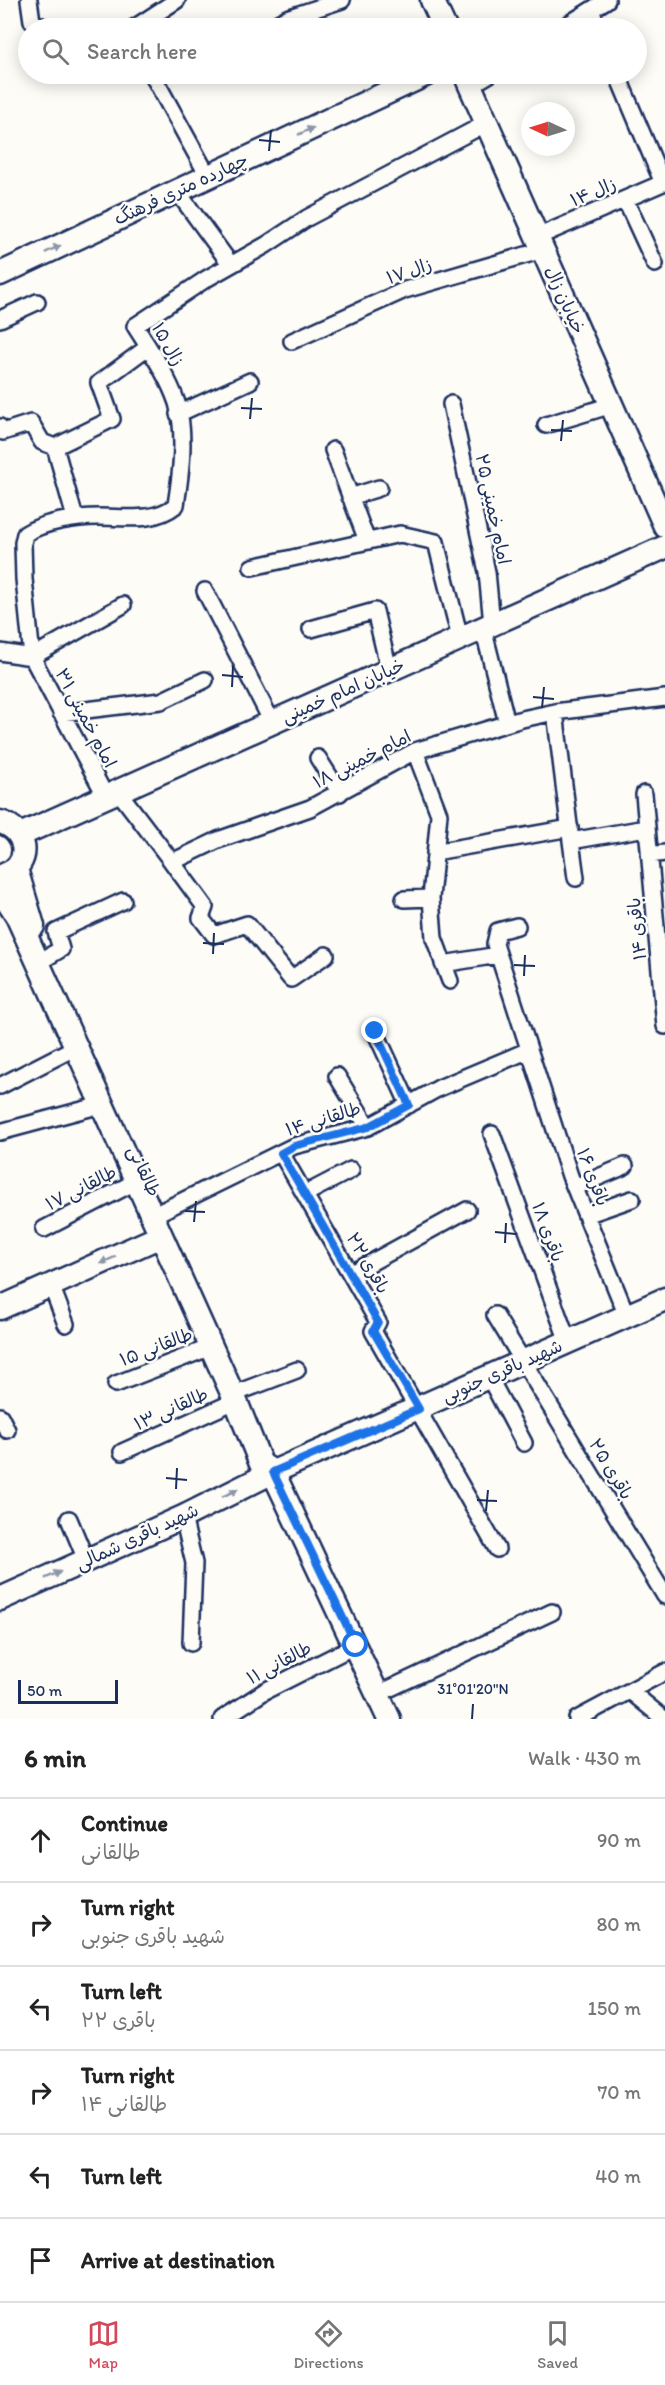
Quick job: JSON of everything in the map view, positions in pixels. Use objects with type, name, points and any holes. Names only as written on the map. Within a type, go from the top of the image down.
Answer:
[{"type":"main road","points":[[432,0],[440,18]]},
{"type":"main road","name":"چهارده متری فرهنگ","points":[[0,274],[406,84]]},
{"type":"main road","name":"خیابان زال","points":[[470,84],[665,526]]},
{"type":"main road","name":"خیابان امام خمینی","points":[[20,835],[665,547]]},
{"type":"main road","points":[[0,822],[9,824],[20,835],[24,843],[21,862],[8,873]]},
{"type":"main road","name":"طالقانی","points":[[8,873],[162,1211],[239,1396]]},
{"type":"main road","name":"طالقانی","points":[[0,890],[17,916],[211,1347],[274,1461],[273,1472],[389,1719]]},
{"type":"main road","points":[[0,1308],[161,1236]]},
{"type":"main road","name":"شهید باقری جنوبی","points":[[273,1472],[665,1299]]},
{"type":"main road","name":"شهید باقری شمالی","points":[[0,1599],[183,1516],[273,1472]]},
{"type":"street","points":[[29,0],[32,18]]},
{"type":"street","points":[[150,18],[177,0]]},
{"type":"street","points":[[286,18],[342,0]]},
{"type":"street","points":[[578,18],[607,0]]},
{"type":"street","points":[[591,10],[594,18]]},
{"type":"street","points":[[157,84],[208,176]]},
{"type":"street","points":[[621,84],[664,182]]},
{"type":"street","name":"زال ۱۵","points":[[32,657],[24,579],[23,543],[26,534],[32,530],[75,518],[143,517],[168,511],[176,505],[181,458],[177,404],[161,368],[135,326],[306,218],[487,123]]},
{"type":"street","name":"زال ۱۴","points":[[540,244],[625,199],[664,182]]},
{"type":"street","points":[[177,191],[231,265]]},
{"type":"street","points":[[625,199],[655,264]]},
{"type":"street","name":"زال ۱۷","points":[[292,342],[405,290],[540,244]]},
{"type":"street","points":[[0,319],[37,302]]},
{"type":"street","points":[[0,427],[3,432],[31,423],[42,442],[55,447],[112,419],[99,383],[148,347]]},
{"type":"street","points":[[178,414],[250,381]]},
{"type":"street","name":"امام خمینی ۲۵","points":[[451,404],[487,572],[488,626],[507,723]]},
{"type":"street","points":[[546,425],[612,405]]},
{"type":"street","points":[[55,447],[75,518]]},
{"type":"street","points":[[333,450],[367,542]]},
{"type":"street","points":[[350,497],[379,488]]},
{"type":"street","points":[[252,567],[400,534],[436,542],[460,638]]},
{"type":"street","points":[[205,591],[272,722]]},
{"type":"street","points":[[0,652],[32,657],[123,605]]},
{"type":"street","points":[[311,629],[375,611],[389,670]]},
{"type":"street","name":"امام خمینی ۳۱","points":[[32,657],[61,713],[112,794]]},
{"type":"street","points":[[61,713],[161,701],[205,680]]},
{"type":"street","name":"امام خمینی ۱۸","points":[[172,862],[218,840],[310,808],[415,751],[507,723],[555,712],[665,698]]},
{"type":"street","points":[[555,712],[576,878]]},
{"type":"street","points":[[415,751],[439,814],[430,898],[434,938],[450,981]]},
{"type":"street","points":[[318,758],[340,793]]},
{"type":"street","points":[[112,794],[172,862],[205,908],[201,918],[214,935],[247,924],[291,979],[326,956]]},
{"type":"street","name":"باقری ۱۴","points":[[644,794],[665,1026]]},
{"type":"street","points":[[435,852],[570,834],[646,828]]},
{"type":"street","points":[[649,855],[665,853]]},
{"type":"street","points":[[404,899],[430,898]]},
{"type":"street","points":[[46,958],[61,949],[56,932],[123,901]]},
{"type":"street","points":[[443,964],[498,955],[495,944],[498,931],[517,926]]},
{"type":"street","name":"باقری ۱۶","points":[[498,955],[575,1187],[627,1316]]},
{"type":"street","points":[[375,1031],[409,1105]]},
{"type":"street","points":[[0,1086],[76,1047]]},
{"type":"street","name":"طالقانی ۱۴","points":[[162,1211],[294,1146],[368,1127],[439,1088],[529,1050]]},
{"type":"street","points":[[337,1076],[368,1127]]},
{"type":"street","points":[[0,1132],[102,1105]]},
{"type":"street","name":"باقری ۱۸","points":[[492,1134],[568,1342]]},
{"type":"street","name":"باقری ۲۲","points":[[281,1153],[352,1273],[378,1322],[373,1331],[497,1549]]},
{"type":"street","points":[[575,1187],[625,1166]]},
{"type":"street","points":[[305,1194],[351,1170]]},
{"type":"street","name":"طالقانی ۱۷","points":[[44,1229],[137,1181]]},
{"type":"street","points":[[586,1215],[632,1199]]},
{"type":"street","points":[[352,1273],[467,1210]]},
{"type":"street","points":[[51,1285],[66,1323]]},
{"type":"street","name":"باقری ۲۵","points":[[495,1315],[665,1596]]},
{"type":"street","name":"طالقانی ۱۵","points":[[116,1384],[211,1347]]},
{"type":"street","name":"طالقانی ۱۳","points":[[122,1452],[297,1370]]},
{"type":"street","points":[[489,1377],[524,1443]]},
{"type":"street","points":[[0,1416],[7,1430]]},
{"type":"street","points":[[183,1516],[194,1563],[191,1643]]},
{"type":"street","points":[[69,1519],[86,1560]]},
{"type":"street","points":[[378,1694],[552,1612]]},
{"type":"street","name":"طالقانی ۱۱","points":[[222,1719],[265,1691],[356,1645]]},
{"type":"street","points":[[577,1719],[665,1672]]},
{"type":"street","points":[[630,1691],[664,1719]]},
{"type":"route","points":[[356,1645],[273,1472],[419,1409],[373,1331],[378,1322],[352,1273],[281,1153],[294,1146],[368,1127],[409,1105],[375,1031]]}]
